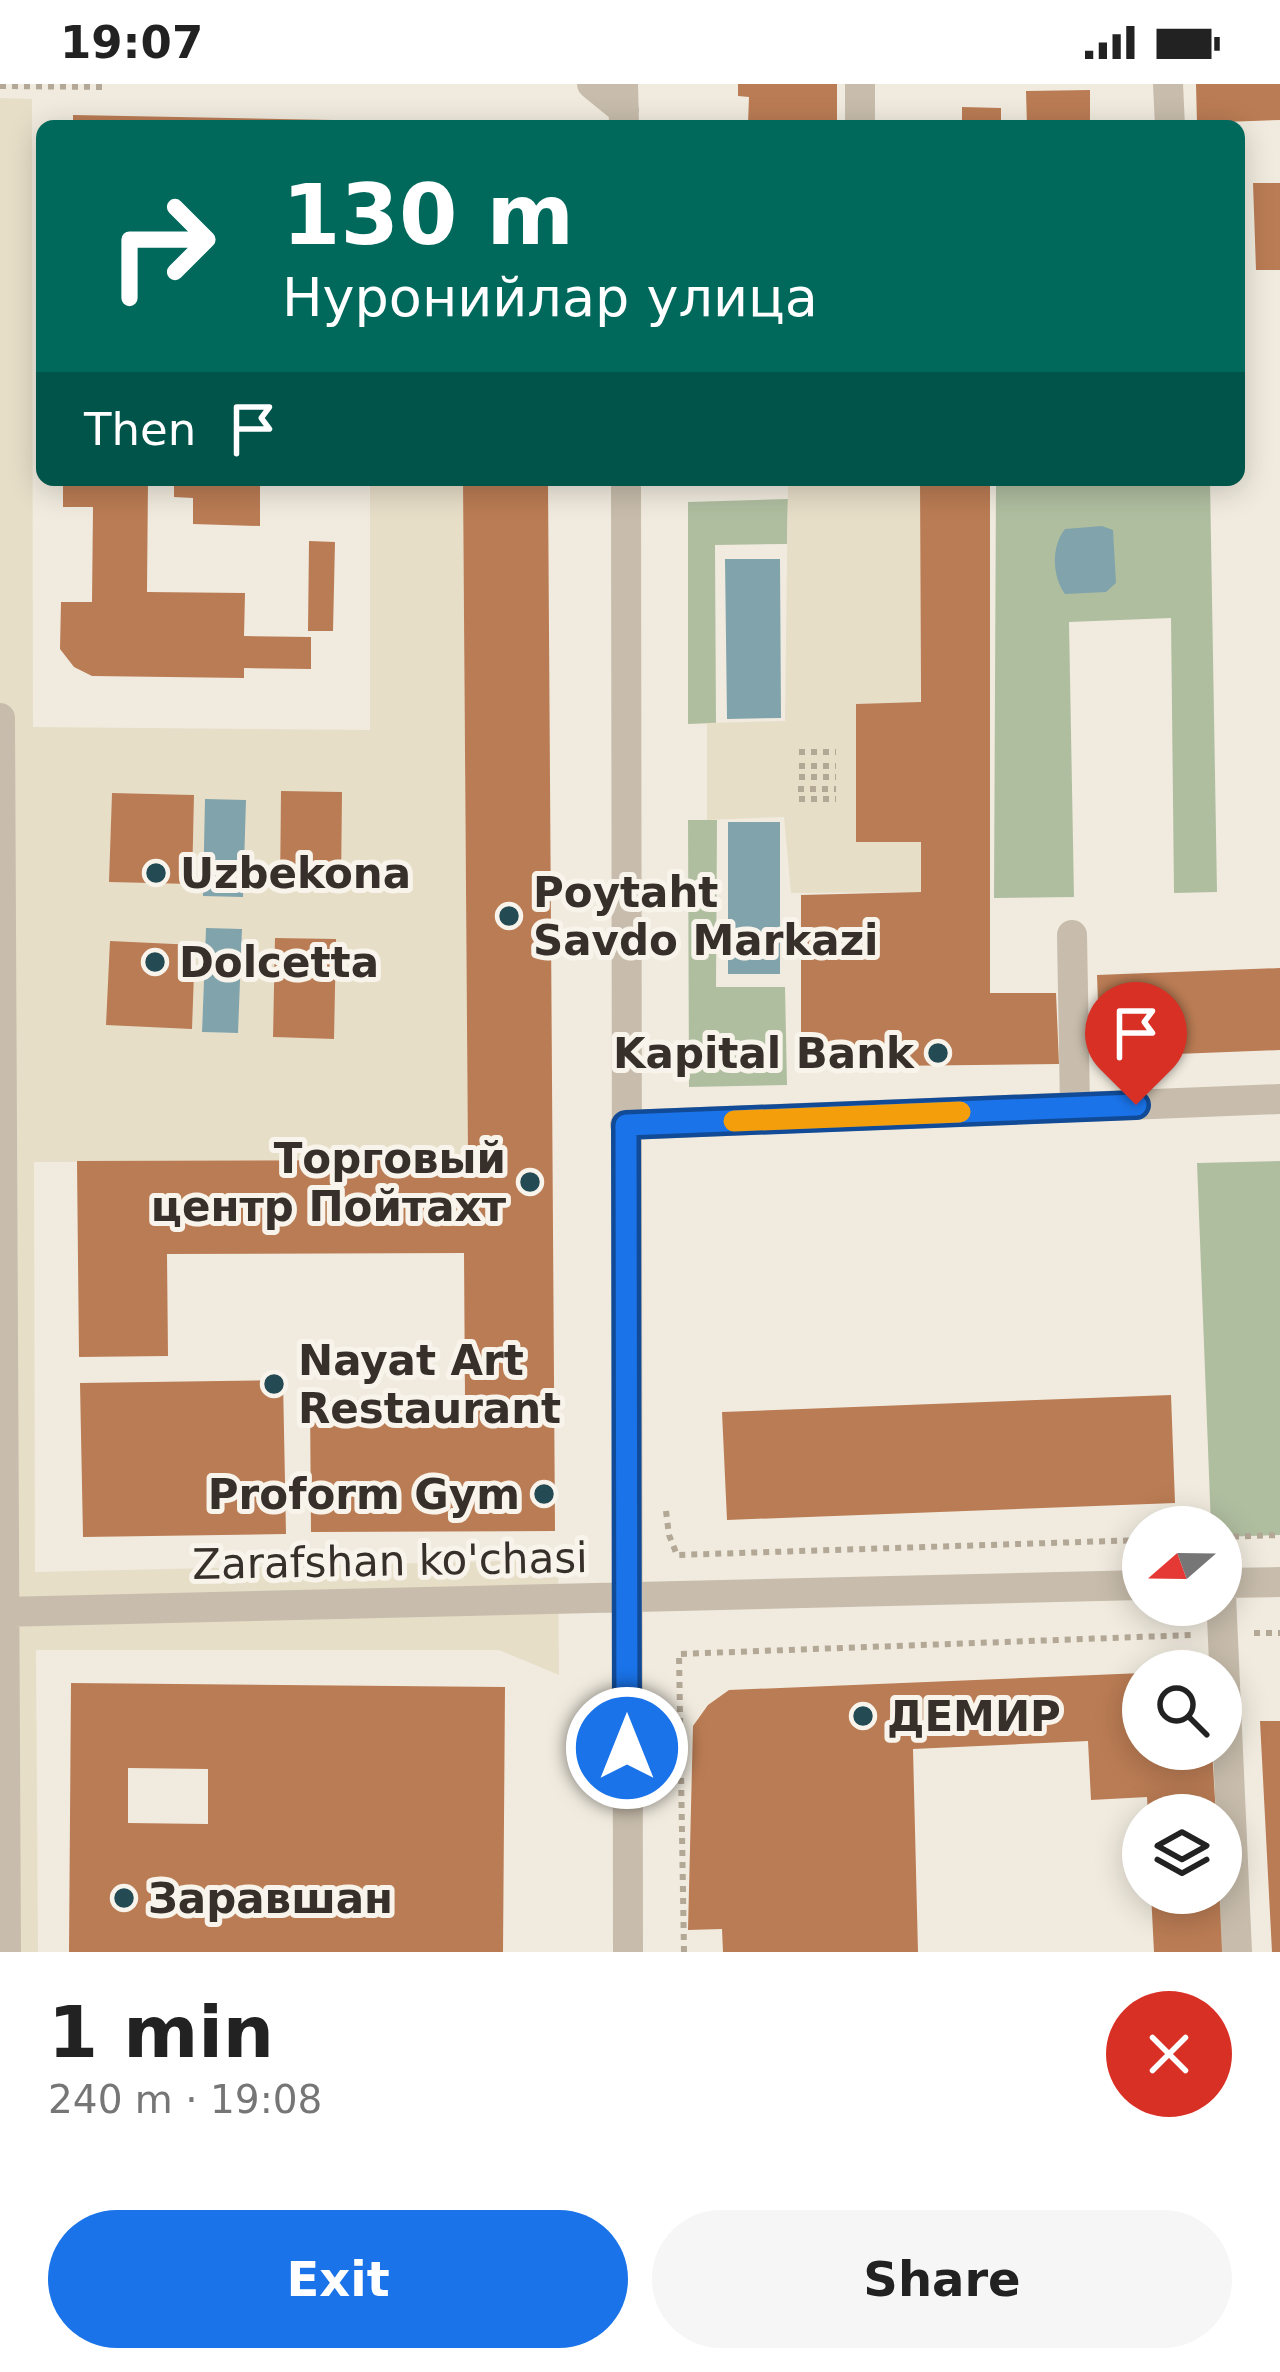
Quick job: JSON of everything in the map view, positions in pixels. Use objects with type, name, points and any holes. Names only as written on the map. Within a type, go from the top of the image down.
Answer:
[{"type":"street","points":[[592,84],[624,107]]},
{"type":"street","points":[[860,84],[860,120]]},
{"type":"street","points":[[1168,84],[1170,120]]},
{"type":"street","points":[[626,486],[628,1952]]},
{"type":"street","points":[[0,718],[6,1952]]},
{"type":"street","points":[[1072,935],[1075,1107]]},
{"type":"street","points":[[626,1125],[1280,1099]]},
{"type":"street","points":[[1242,1583],[1280,1582]]},
{"type":"street","name":"Zarafshan ko'chasi","points":[[2,1612],[1122,1585]]},
{"type":"street","points":[[1223,1626],[1237,1952]]},
{"type":"path","points":[[0,86],[106,87]]},
{"type":"path","points":[[799,752],[836,752]]},
{"type":"path","points":[[799,766],[836,766]]},
{"type":"path","points":[[799,777],[836,777]]},
{"type":"path","points":[[798,789],[836,789]]},
{"type":"path","points":[[799,799],[836,799]]},
{"type":"path","points":[[666,1511],[677,1555],[1122,1541]]},
{"type":"path","points":[[1242,1536],[1280,1535]]},
{"type":"path","points":[[684,1952],[679,1654],[1280,1633]]},
{"type":"green space","points":[[996,486],[1210,486],[1217,892],[1174,893],[1171,618],[1069,622],[1074,897],[994,898]]},
{"type":"green space","points":[[788,499],[787,544],[715,545],[716,723],[688,724],[688,502]]},
{"type":"green space","points":[[688,820],[717,820],[716,987],[785,987],[787,1085],[689,1087]]},
{"type":"green space","points":[[1280,1161],[1280,1535],[1242,1536],[1242,1506],[1210,1506],[1197,1163]]},
{"type":"shaded area","points":[[0,98],[32,99],[33,727],[370,730],[370,486],[463,486],[468,1160],[34,1162],[35,1572],[558,1560],[559,1675],[499,1650],[36,1650],[38,1952],[0,1952]],"holes":[[[281,792],[341,792],[340,885],[280,884]],[[112,793],[194,795],[192,883],[110,882]],[[206,929],[242,929],[237,1033],[202,1032]],[[276,938],[336,940],[333,1039],[273,1037]]]},
{"type":"shaded area","points":[[788,486],[920,486],[921,892],[791,893],[784,817],[707,820],[707,723],[785,721]]},
{"type":"water","points":[[1102,526],[1113,530],[1116,583],[1106,592],[1065,594],[1055,562],[1060,536],[1065,529]]},
{"type":"water","points":[[725,559],[780,559],[781,718],[727,719]]},
{"type":"water","points":[[205,799],[246,800],[243,897],[203,896]]},
{"type":"water","points":[[728,822],[780,822],[780,974],[728,974]]},
{"type":"water","points":[[206,928],[242,929],[238,1033],[202,1032]]},
{"type":"building","points":[[738,84],[837,84],[837,120],[748,120],[749,97],[738,96]]},
{"type":"building","points":[[1196,84],[1280,84],[1280,120],[1197,120]]},
{"type":"building","points":[[1090,90],[1090,120],[1027,120],[1026,91]]},
{"type":"building","points":[[962,107],[1001,108],[1001,120],[962,120]]},
{"type":"building","points":[[73,115],[333,120],[73,120]]},
{"type":"building","points":[[1253,183],[1280,183],[1280,270],[1256,270]]},
{"type":"building","points":[[63,486],[148,486],[147,592],[245,593],[244,636],[311,637],[311,669],[244,668],[244,678],[92,676],[74,667],[60,649],[61,602],[92,602],[93,507],[63,507]]},
{"type":"building","points":[[174,486],[260,486],[260,526],[193,524],[193,498],[174,497]]},
{"type":"building","name":"Poytaht Savdo Markazi","points":[[463,486],[548,486],[555,1531],[311,1532],[310,1400],[465,1399],[464,1253],[167,1254],[168,1356],[79,1357],[77,1161],[468,1160]]},
{"type":"building","points":[[920,486],[990,486],[990,993],[1056,993],[1059,1064],[801,1067],[801,895],[921,892],[921,842],[856,842],[856,704],[921,702]]},
{"type":"building","points":[[309,541],[335,542],[333,631],[308,631]]},
{"type":"building","points":[[281,791],[342,792],[341,885],[280,885]]},
{"type":"building","points":[[112,793],[194,795],[192,884],[109,882]]},
{"type":"building","points":[[275,938],[336,939],[334,1039],[273,1037]]},
{"type":"building","points":[[110,941],[195,945],[192,1029],[106,1025]]},
{"type":"building","points":[[1280,968],[1280,1050],[1100,1057],[1097,975]]},
{"type":"building","points":[[283,1380],[286,1534],[83,1537],[80,1383]]},
{"type":"building","points":[[1171,1395],[1175,1503],[727,1520],[722,1412]]},
{"type":"building","points":[[1122,1674],[1122,1770],[1213,1770],[1215,1794],[1122,1794],[1122,1798],[1091,1800],[1088,1741],[913,1749],[918,1952],[723,1952],[722,1929],[688,1930],[693,1726],[708,1705],[729,1690]]},
{"type":"building","points":[[71,1683],[505,1687],[503,1952],[69,1952]],"holes":[[[128,1768],[208,1769],[208,1824],[128,1823]]]},
{"type":"building","points":[[1260,1721],[1280,1721],[1280,1952],[1272,1952]]},
{"type":"building","points":[[1152,1914],[1221,1914],[1224,1952],[1154,1952]]},
{"type":"slow traffic","points":[[734,1121],[960,1112]]},
{"type":"place","name":"Uzbekona","points":[[156,873]]},
{"type":"place","name":"Poytaht Savdo Markazi","points":[[509,916]]},
{"type":"place","name":"Dolcetta","points":[[155,962]]},
{"type":"place","name":"Kapital Bank","points":[[938,1053]]},
{"type":"place","name":"Торговый центр Пойтахт","points":[[530,1182]]},
{"type":"place","name":"Nayat Art Restaurant","points":[[274,1384]]},
{"type":"place","name":"Proform Gym","points":[[544,1494]]},
{"type":"place","name":"ДЕМИР","points":[[863,1716]]},
{"type":"place","name":"Заравшан","points":[[124,1898]]},
{"type":"route","points":[[627,1748],[626,1125],[1136,1105]]}]
